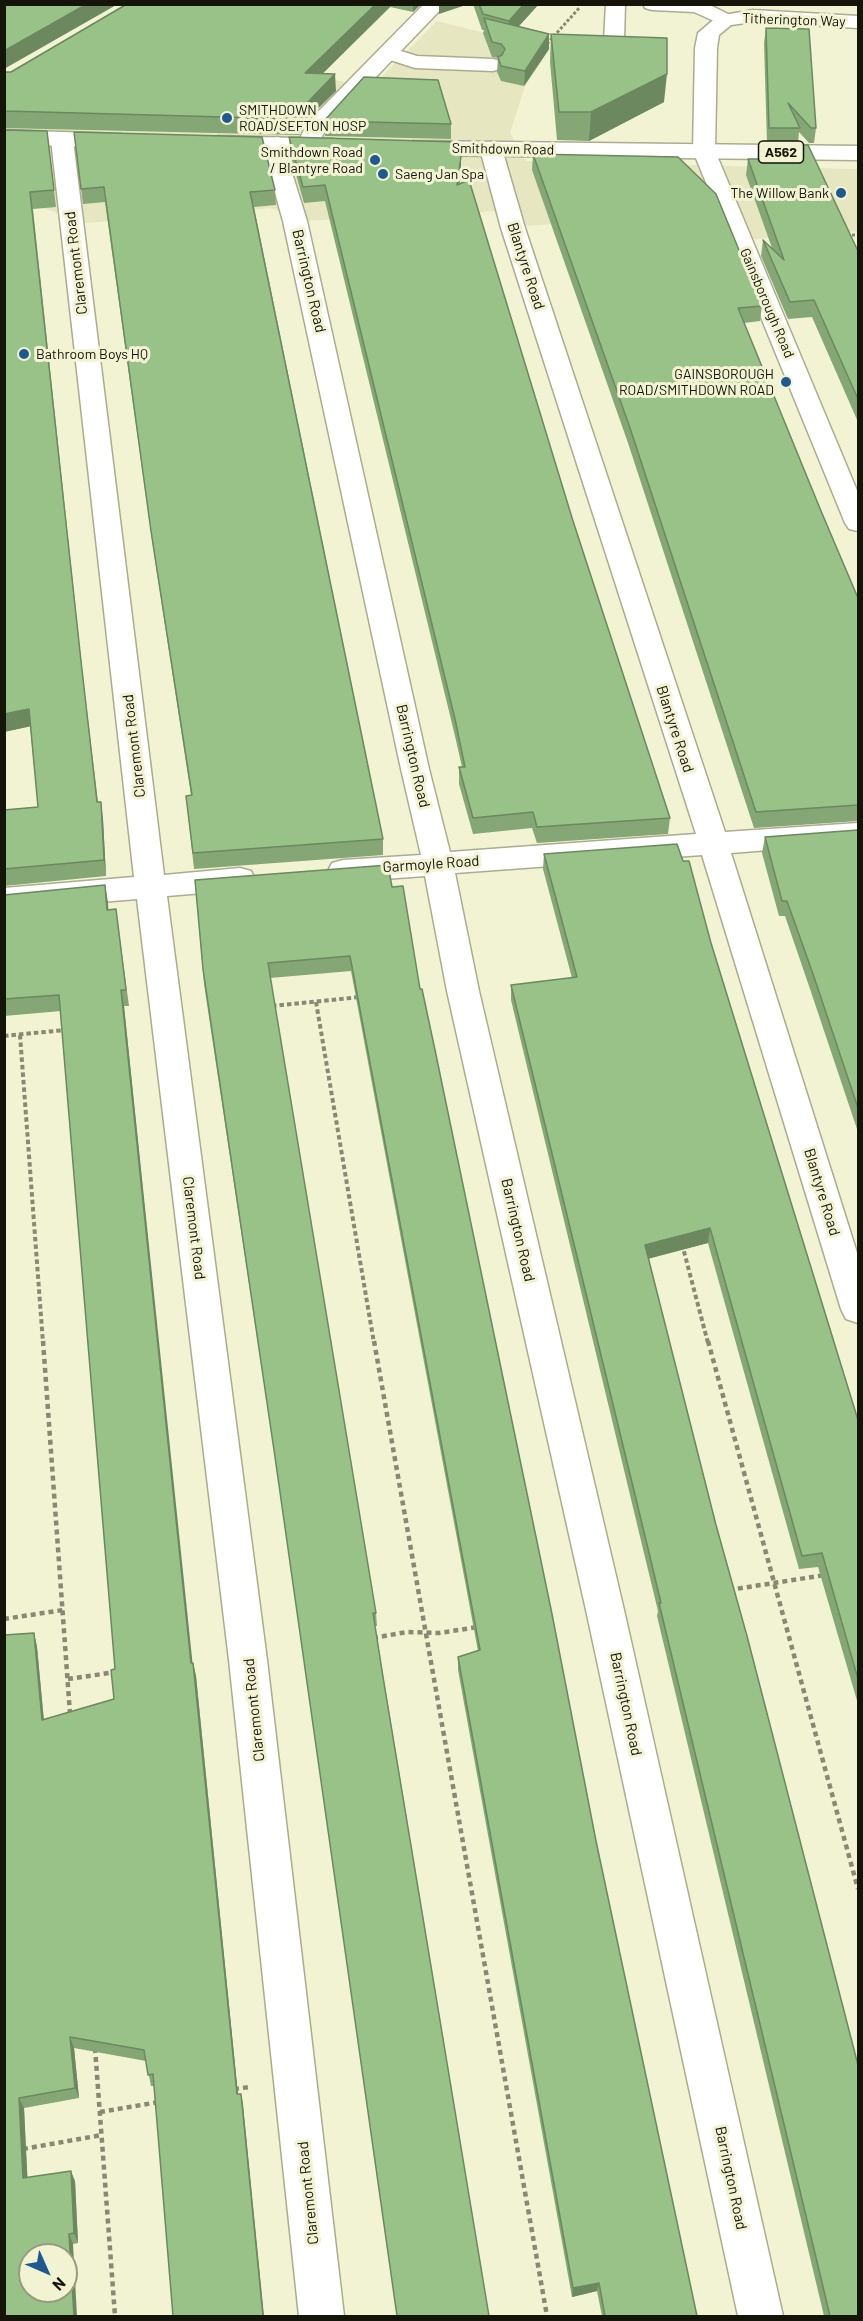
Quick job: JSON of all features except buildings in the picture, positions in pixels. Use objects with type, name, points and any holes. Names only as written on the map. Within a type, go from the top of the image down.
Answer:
[{"type":"main road","points":[[293,145],[315,128],[436,4]]},
{"type":"main road","name":"Titherington Way","points":[[704,151],[706,48],[709,33],[725,20],[753,16],[858,22]]},
{"type":"main road","points":[[4,137],[145,142]]},
{"type":"main road","name":"Claremont Road","points":[[62,140],[150,885],[248,1660],[322,2316]]},
{"type":"main road","points":[[193,142],[354,146]]},
{"type":"main road","name":"Barrington Road","points":[[293,145],[276,157],[295,221],[415,769],[438,863],[463,991],[605,1610],[761,2316]]},
{"type":"main road","name":"Smithdown Road","points":[[388,147],[858,153]]},
{"type":"main road","name":"Blantyre Road","points":[[491,149],[493,163],[556,363],[713,842],[858,1309]]},
{"type":"main road","name":"Gainsborough Road","points":[[704,151],[858,523]]},
{"type":"main road","name":"Garmoyle Road","points":[[311,873],[858,833]]},
{"type":"main road","points":[[4,899],[265,877]]},
{"type":"lane","points":[[614,40],[616,4]]},
{"type":"lane","points":[[652,4],[698,8],[725,20]]},
{"type":"lane","points":[[388,53],[415,62],[493,65]]},
{"type":"path","points":[[546,45],[582,4]]},
{"type":"path","points":[[837,236],[858,235]]},
{"type":"path","points":[[316,1002],[424,1632],[547,2316]]},
{"type":"path","points":[[20,1035],[71,1726]]},
{"type":"path","points":[[681,1239],[858,1889]]},
{"type":"path","points":[[717,1592],[826,1575]]},
{"type":"path","points":[[4,1619],[63,1610]]},
{"type":"path","points":[[364,1640],[407,1632],[439,1633],[484,1626]]},
{"type":"path","points":[[68,1679],[127,1671]]},
{"type":"path","points":[[95,2042],[115,2316]]},
{"type":"path","points":[[226,2091],[295,2079]]},
{"type":"path","points":[[100,2112],[169,2100]]},
{"type":"path","points":[[15,2151],[102,2135]]},
{"type":"shaded area","points":[[437,21],[550,49],[525,86],[510,133],[526,161],[858,169],[858,231],[756,239],[622,218],[529,226],[493,211],[397,221],[395,215],[307,221],[270,208],[86,223],[34,205],[5,207],[5,76],[296,69],[369,89]]},
{"type":"place","name":"SMITHDOWN ROAD/SEFTON HOSP","points":[[227,118]]},
{"type":"place","name":"Smithdown Road / Blantyre Road","points":[[375,160]]},
{"type":"place","name":"Saeng Jan Spa","points":[[383,174]]},
{"type":"place","name":"The Willow Bank","points":[[841,193]]},
{"type":"place","name":"Bathroom Boys HQ","points":[[24,354]]},
{"type":"place","name":"GAINSBOROUGH ROAD/SMITHDOWN ROAD","points":[[786,382]]}]
